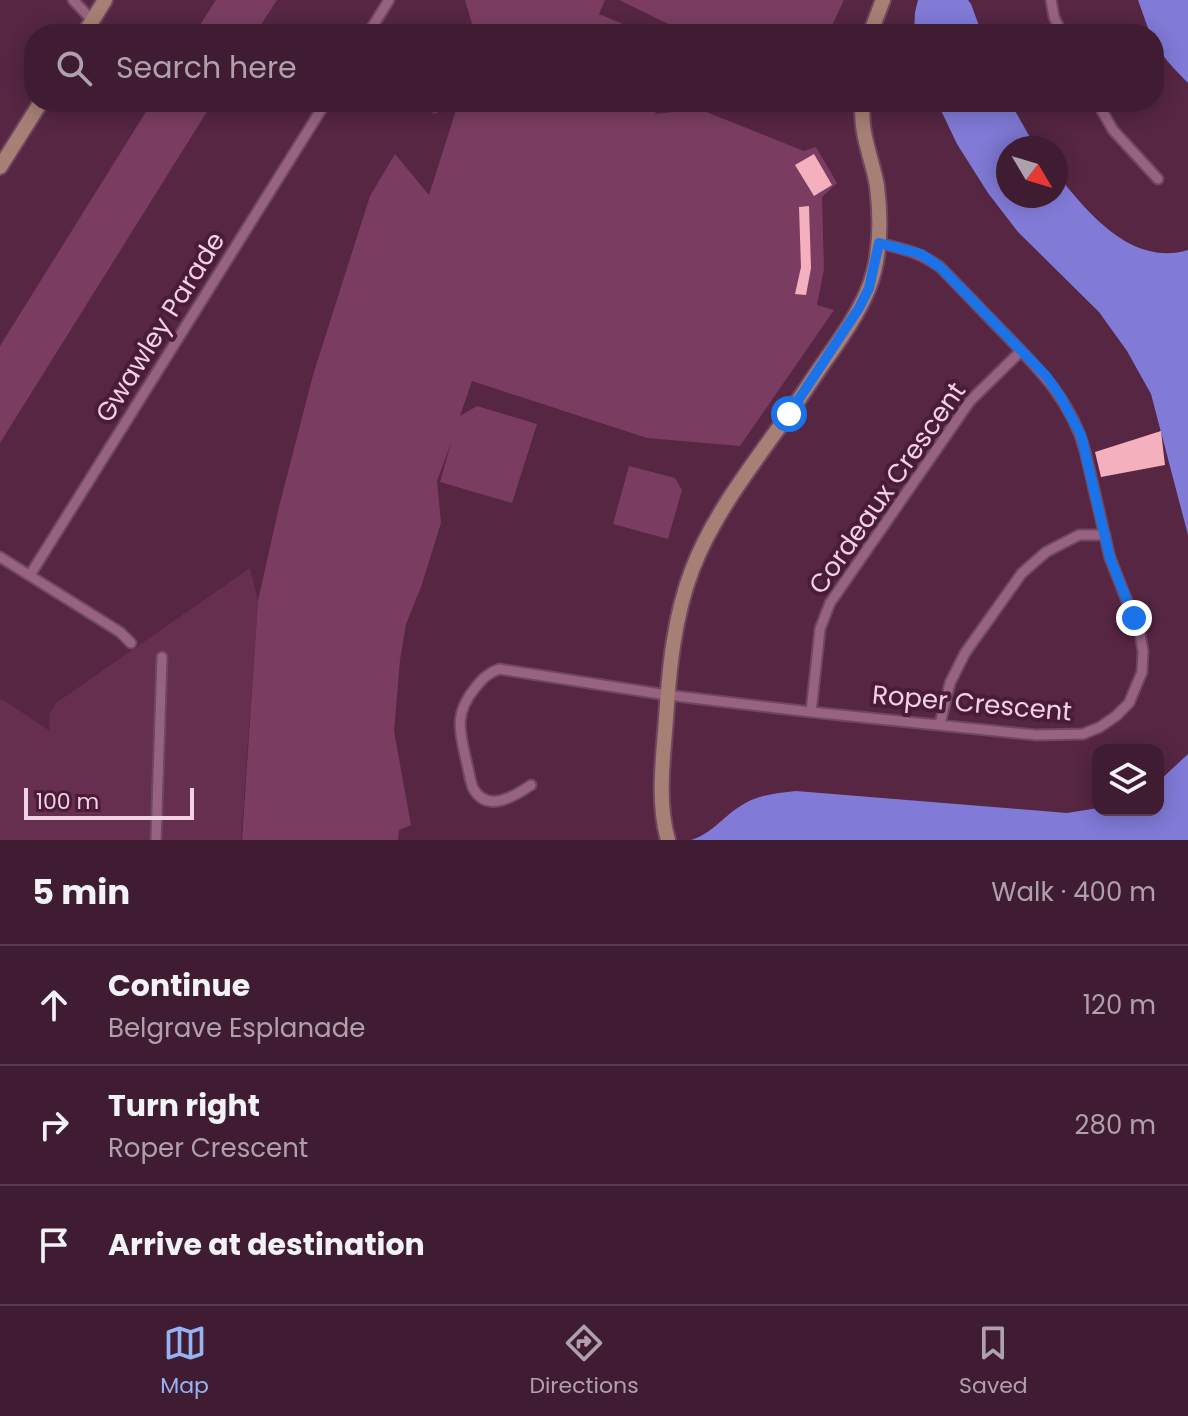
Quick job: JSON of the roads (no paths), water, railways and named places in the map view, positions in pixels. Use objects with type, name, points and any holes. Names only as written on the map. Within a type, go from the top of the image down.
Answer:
[{"type":"street","points":[[73,0],[92,20]]},
{"type":"street","points":[[90,24],[105,0]]},
{"type":"street","points":[[374,24],[389,0]]},
{"type":"street","points":[[874,24],[883,0]]},
{"type":"street","points":[[1051,0],[1057,24]]},
{"type":"street","points":[[0,167],[35,112]]},
{"type":"street","name":"Gwawley Parade","points":[[30,575],[320,112]]},
{"type":"street","points":[[668,840],[662,820],[667,695],[683,596],[704,541],[726,503],[789,414],[869,288],[879,243],[877,185],[864,132],[863,112]]},
{"type":"street","points":[[1103,112],[1113,130],[1158,179]]},
{"type":"street","name":"Roper Crescent","points":[[531,785],[503,801],[489,801],[474,789],[463,747],[460,716],[466,700],[485,676],[499,669],[667,695],[1036,735],[1083,734],[1100,727],[1129,703],[1142,672],[1140,634],[1110,558],[1081,435],[1060,396],[1047,377],[940,267],[921,254],[879,243]]},
{"type":"street","name":"Cordeaux Crescent","points":[[811,712],[820,629],[830,603],[970,401],[1021,351]]},
{"type":"street","points":[[940,724],[950,683],[965,653],[1022,573],[1046,552],[1079,535],[1105,535]]},
{"type":"street","points":[[0,557],[120,632],[131,643]]},
{"type":"street","points":[[156,840],[162,657]]}]
